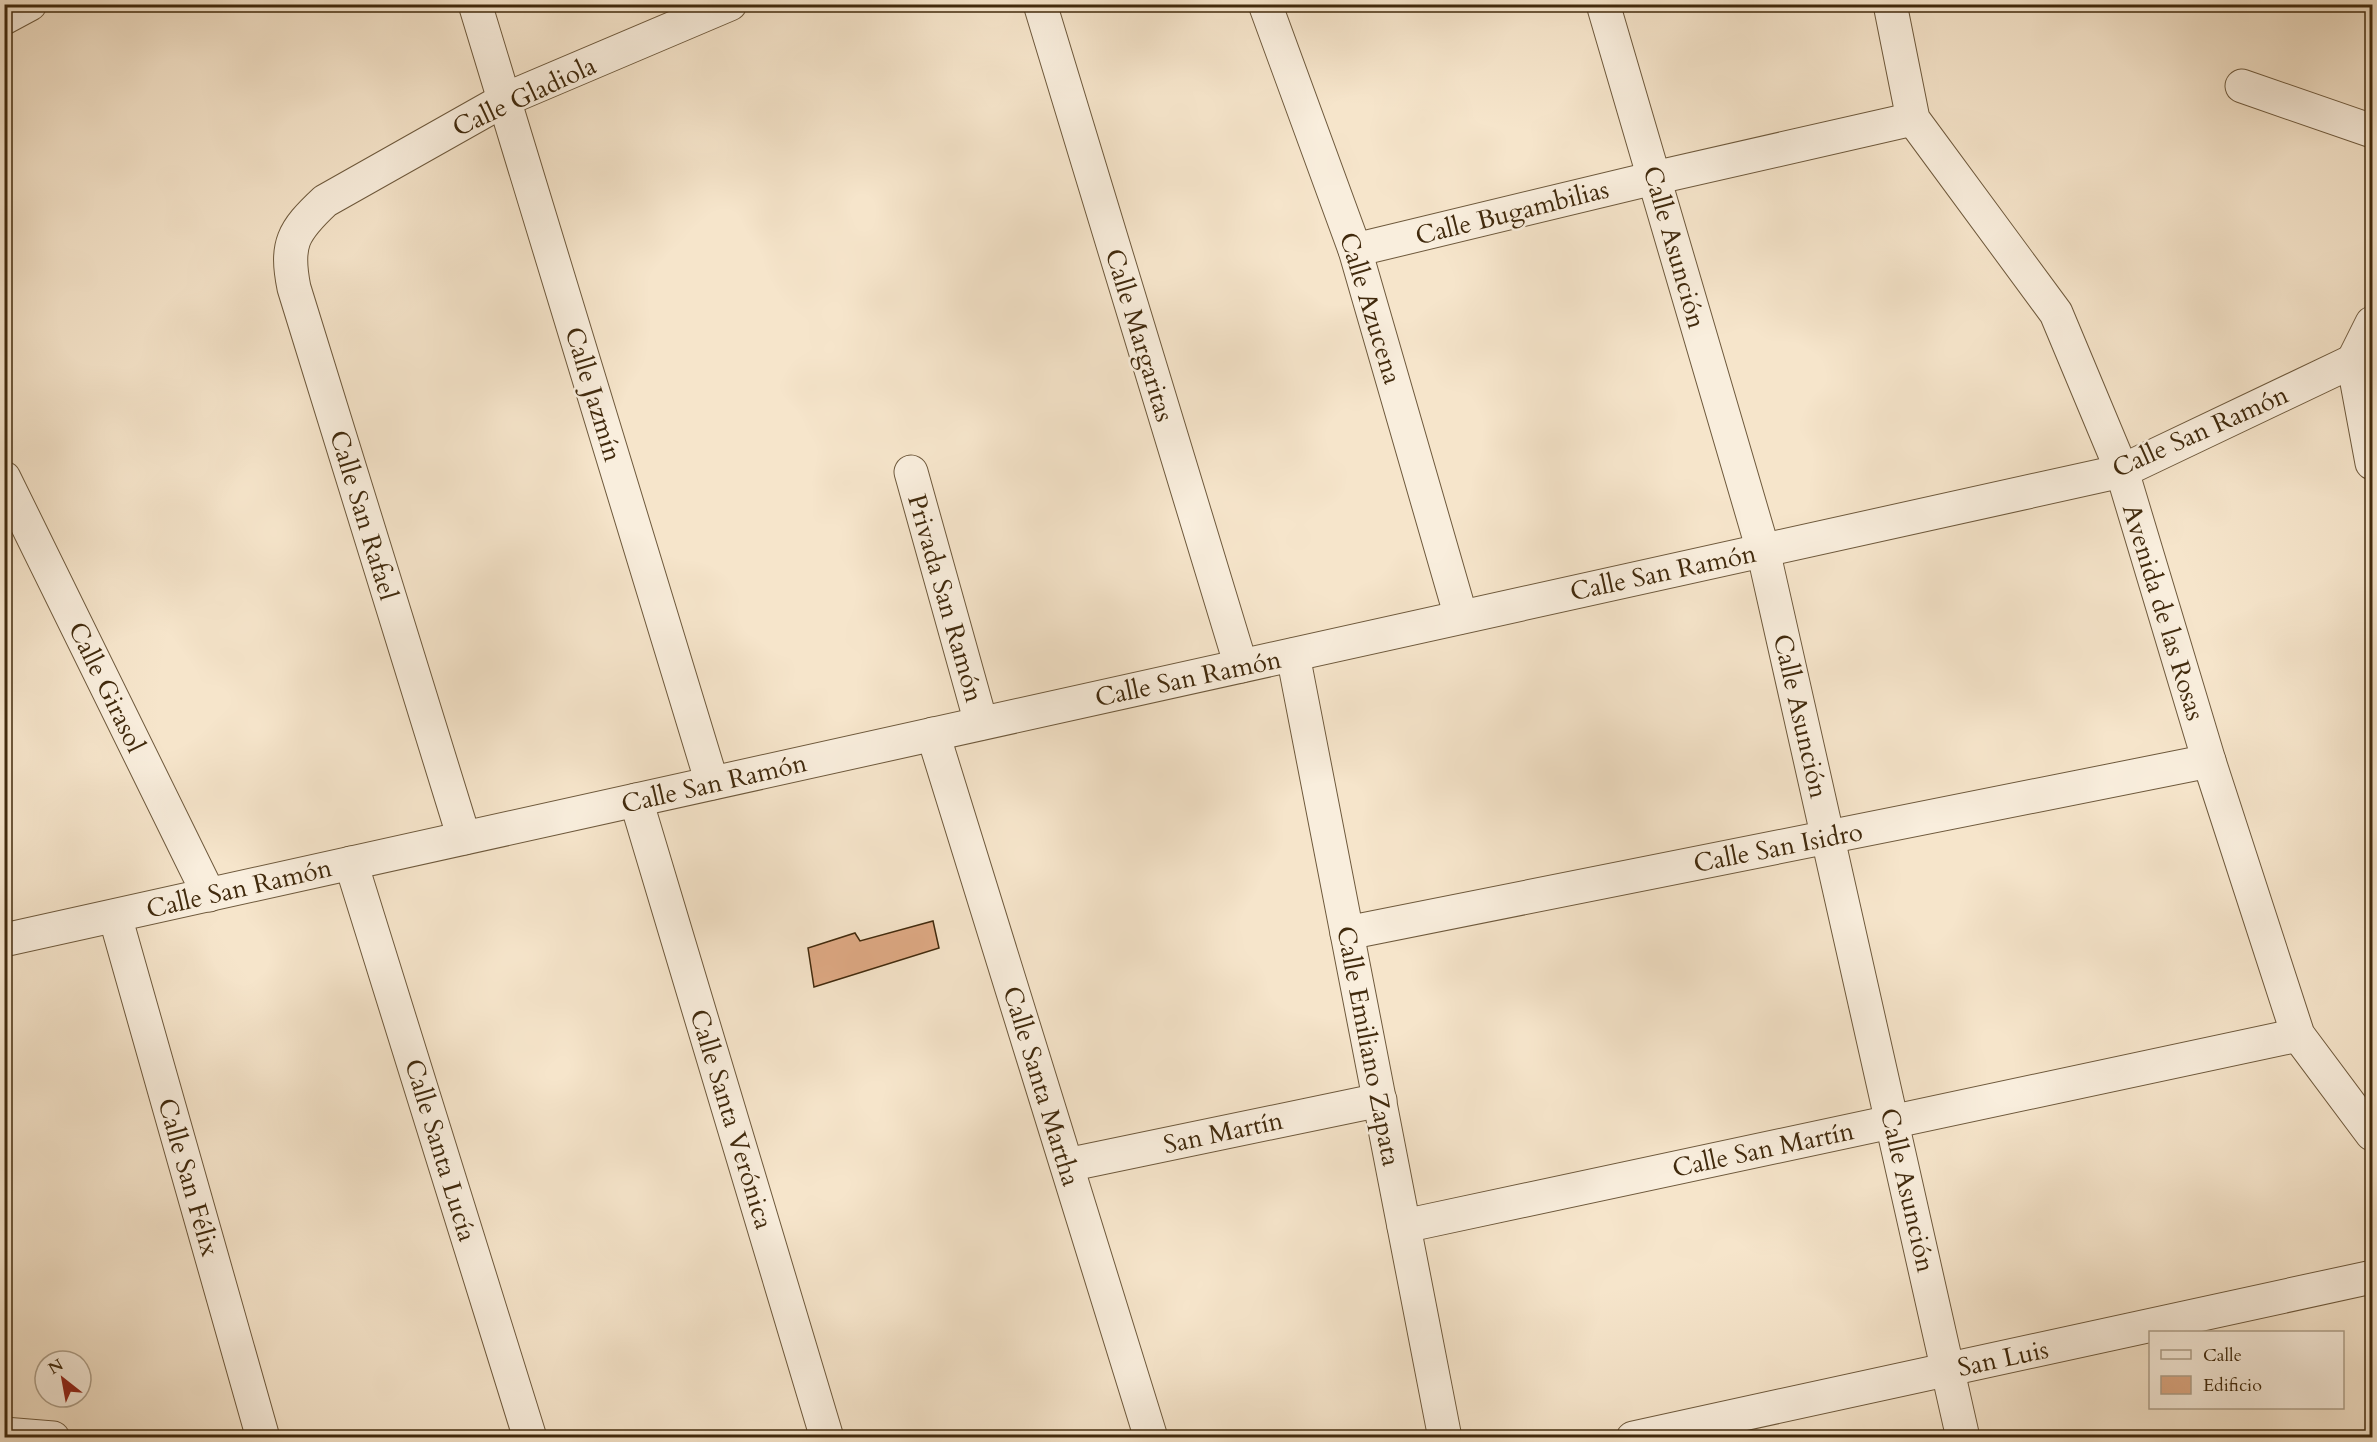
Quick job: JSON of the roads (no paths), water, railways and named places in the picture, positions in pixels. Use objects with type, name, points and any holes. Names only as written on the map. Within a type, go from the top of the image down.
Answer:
[{"type":"street","points":[[4,18],[30,4]]},
{"type":"street","name":"Calle Jazmín","points":[[476,4],[712,783]]},
{"type":"street","name":"Calle Gladiola","points":[[325,201],[504,100],[730,4]]},
{"type":"street","name":"Calle Margaritas","points":[[1040,4],[1241,666]]},
{"type":"street","name":"Calle Azucena","points":[[1265,4],[1355,250],[1461,617]]},
{"type":"street","name":"Calle Asunción","points":[[1603,4],[1764,550],[1963,1437]]},
{"type":"street","name":"Avenida de las Rosas","points":[[1890,4],[1913,119],[2056,313],[2122,471],[2209,760],[2298,1035],[2373,1134]]},
{"type":"street","points":[[2242,86],[2373,131]]},
{"type":"street","name":"Calle Bugambilias","points":[[1355,250],[1913,119]]},
{"type":"street","name":"Calle San Rafael","points":[[325,201],[305,220],[292,241],[290,266],[294,288],[464,838]]},
{"type":"street","points":[[2373,323],[2363,364],[2373,463]]},
{"type":"street","name":"Calle San Ramón","points":[[4,940],[2122,471],[2363,364]]},
{"type":"street","name":"Privada San Ramón","points":[[911,472],[981,723]]},
{"type":"street","name":"Calle Girasol","points":[[4,478],[209,895]]},
{"type":"street","name":"Calle Emiliano Zapata","points":[[1293,655],[1445,1437]]},
{"type":"street","name":"Calle Santa Martha","points":[[933,734],[1151,1437]]},
{"type":"street","name":"Calle San Isidro","points":[[1347,933],[2209,760]]},
{"type":"street","name":"Calle Santa Verónica","points":[[636,800],[827,1437]]},
{"type":"street","name":"Calle Santa Lucía","points":[[351,863],[530,1437]]},
{"type":"street","name":"Calle San Félix","points":[[115,916],[263,1437]]},
{"type":"street","name":"Calle San Martín","points":[[1404,1226],[2298,1035]]},
{"type":"street","name":"San Martín","points":[[1067,1165],[1380,1100]]},
{"type":"street","name":"San Luis","points":[[1633,1437],[2373,1277]]},
{"type":"street","points":[[4,1434],[53,1437]]}]
